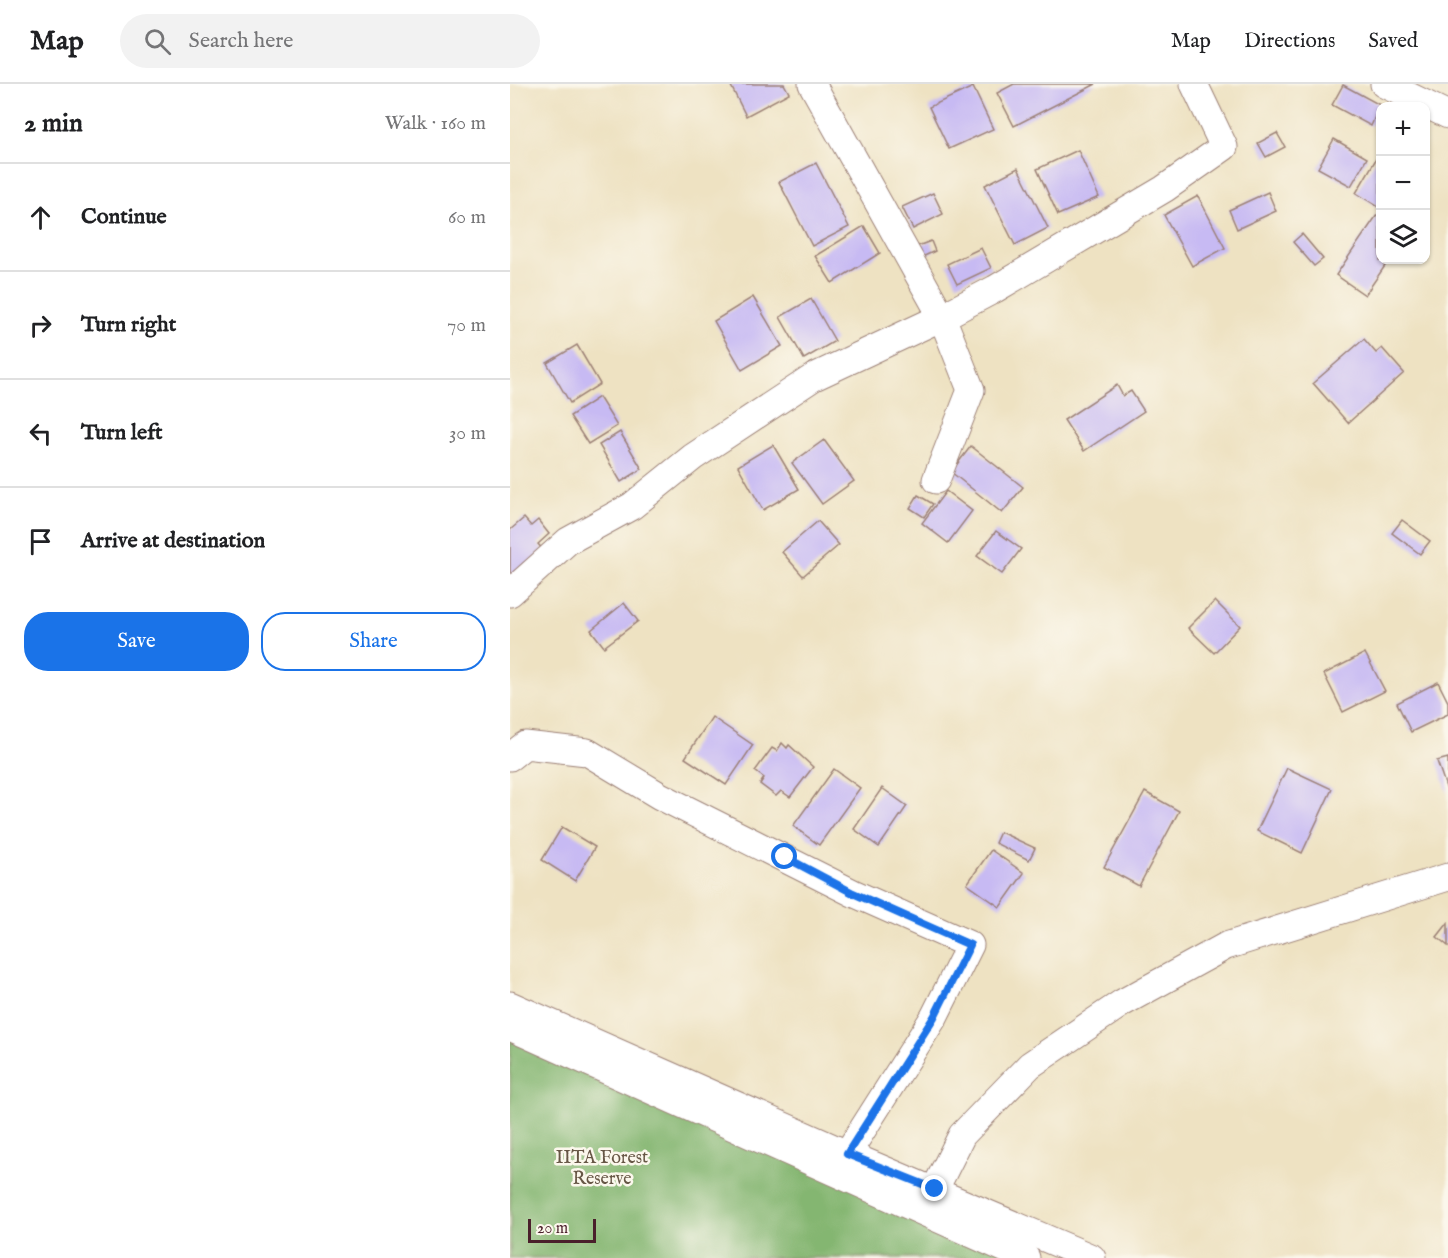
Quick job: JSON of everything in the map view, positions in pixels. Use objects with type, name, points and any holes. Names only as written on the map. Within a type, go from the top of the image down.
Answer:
[{"type":"street","points":[[812,84],[942,317],[971,390],[936,480]]},
{"type":"street","points":[[510,593],[568,541],[632,506],[693,456],[814,377],[942,317],[995,289],[1164,189],[1224,147],[1194,84]]},
{"type":"street","points":[[1384,84],[1448,116]]},
{"type":"street","points":[[510,757],[525,745],[587,752],[660,796],[853,893],[970,945],[934,1017],[847,1154]]},
{"type":"street","points":[[935,1189],[962,1135],[1030,1065],[1122,1003],[1226,946],[1448,878]]},
{"type":"street","points":[[510,1005],[847,1154],[935,1189],[1092,1258]]},
{"type":"street","points":[[510,1027],[1026,1258]]},
{"type":"green space","name":"IITA Forest Reserve","points":[[510,1027],[1026,1258],[510,1258]]},
{"type":"building","points":[[730,84],[784,84],[789,93],[746,116]]},
{"type":"building","points":[[1014,84],[1096,84],[1014,126],[997,93]]},
{"type":"building","points":[[1343,85],[1376,103],[1376,114],[1371,126],[1332,105]]},
{"type":"building","points":[[973,87],[993,129],[949,149],[929,107]]},
{"type":"building","points":[[1277,133],[1285,147],[1266,157],[1258,143]]},
{"type":"building","points":[[1334,139],[1367,158],[1351,186],[1318,168]]},
{"type":"building","points":[[1078,150],[1099,197],[1058,215],[1037,169]]},
{"type":"building","points":[[1376,159],[1376,206],[1356,193]]},
{"type":"building","points":[[816,163],[849,227],[812,246],[779,182]]},
{"type":"building","points":[[1018,168],[1048,228],[1015,245],[985,185]]},
{"type":"building","points":[[1268,192],[1276,211],[1237,229],[1229,210]]},
{"type":"building","points":[[933,193],[943,214],[913,229],[902,207]]},
{"type":"building","points":[[1198,196],[1225,248],[1192,266],[1164,215]]},
{"type":"building","points":[[1376,216],[1376,264],[1386,264],[1365,295],[1336,275]]},
{"type":"building","points":[[864,226],[880,253],[832,283],[815,256]]},
{"type":"building","points":[[1302,234],[1323,259],[1314,266],[1293,242]]},
{"type":"building","points":[[931,241],[935,251],[920,258],[915,247]]},
{"type":"building","points":[[981,248],[991,268],[957,284],[947,264]]},
{"type":"building","points":[[753,297],[782,346],[742,370],[714,321]]},
{"type":"building","points":[[811,299],[835,341],[804,359],[780,317]]},
{"type":"building","points":[[1364,339],[1376,353],[1382,348],[1404,373],[1348,423],[1313,383]]},
{"type":"building","points":[[577,345],[600,384],[570,403],[547,363]]},
{"type":"building","points":[[1117,385],[1123,396],[1131,391],[1144,411],[1084,451],[1064,420]]},
{"type":"building","points":[[599,397],[617,426],[588,444],[570,416]]},
{"type":"building","points":[[620,432],[642,469],[621,482],[599,445]]},
{"type":"building","points":[[824,440],[854,481],[822,504],[792,463]]},
{"type":"building","points":[[773,445],[799,489],[763,510],[738,466]]},
{"type":"building","points":[[971,446],[1023,487],[1002,513],[951,472]]},
{"type":"building","points":[[946,491],[972,511],[948,543],[922,523]]},
{"type":"building","points":[[918,495],[933,504],[924,517],[910,508]]},
{"type":"building","points":[[524,518],[531,526],[538,520],[549,534],[538,544],[546,553],[510,584],[510,530]]},
{"type":"building","points":[[1402,520],[1430,541],[1420,554],[1392,533]]},
{"type":"building","points":[[818,521],[839,545],[803,576],[782,552]]},
{"type":"building","points":[[996,531],[1021,549],[1002,574],[977,556]]},
{"type":"building","points":[[1215,601],[1240,626],[1214,653],[1188,628]]},
{"type":"building","points":[[624,603],[638,621],[604,647],[591,630]]},
{"type":"building","points":[[1365,653],[1385,691],[1343,712],[1324,674]]},
{"type":"building","points":[[1438,682],[1448,702],[1448,714],[1411,732],[1397,703]]},
{"type":"building","points":[[712,717],[753,745],[726,785],[685,758]]},
{"type":"building","points":[[782,743],[787,748],[789,745],[813,767],[790,797],[781,791],[776,796],[760,784],[764,778],[755,771],[772,748],[777,751]]},
{"type":"building","points":[[1448,758],[1448,793],[1437,761]]},
{"type":"building","points":[[1287,768],[1332,789],[1302,853],[1257,831]]},
{"type":"building","points":[[834,769],[860,788],[819,845],[793,826]]},
{"type":"building","points":[[882,788],[907,806],[879,847],[854,829]]},
{"type":"building","points":[[1145,792],[1179,811],[1139,886],[1104,867]]},
{"type":"building","points":[[562,827],[595,847],[575,881],[542,860]]},
{"type":"building","points":[[1000,832],[1035,848],[1029,860],[995,843]]},
{"type":"building","points":[[991,850],[1024,873],[1000,907],[967,884]]},
{"type":"building","points":[[1448,923],[1448,946],[1437,937]]},
{"type":"route","points":[[785,857],[853,893],[970,945],[934,1017],[847,1154],[935,1189]]}]
